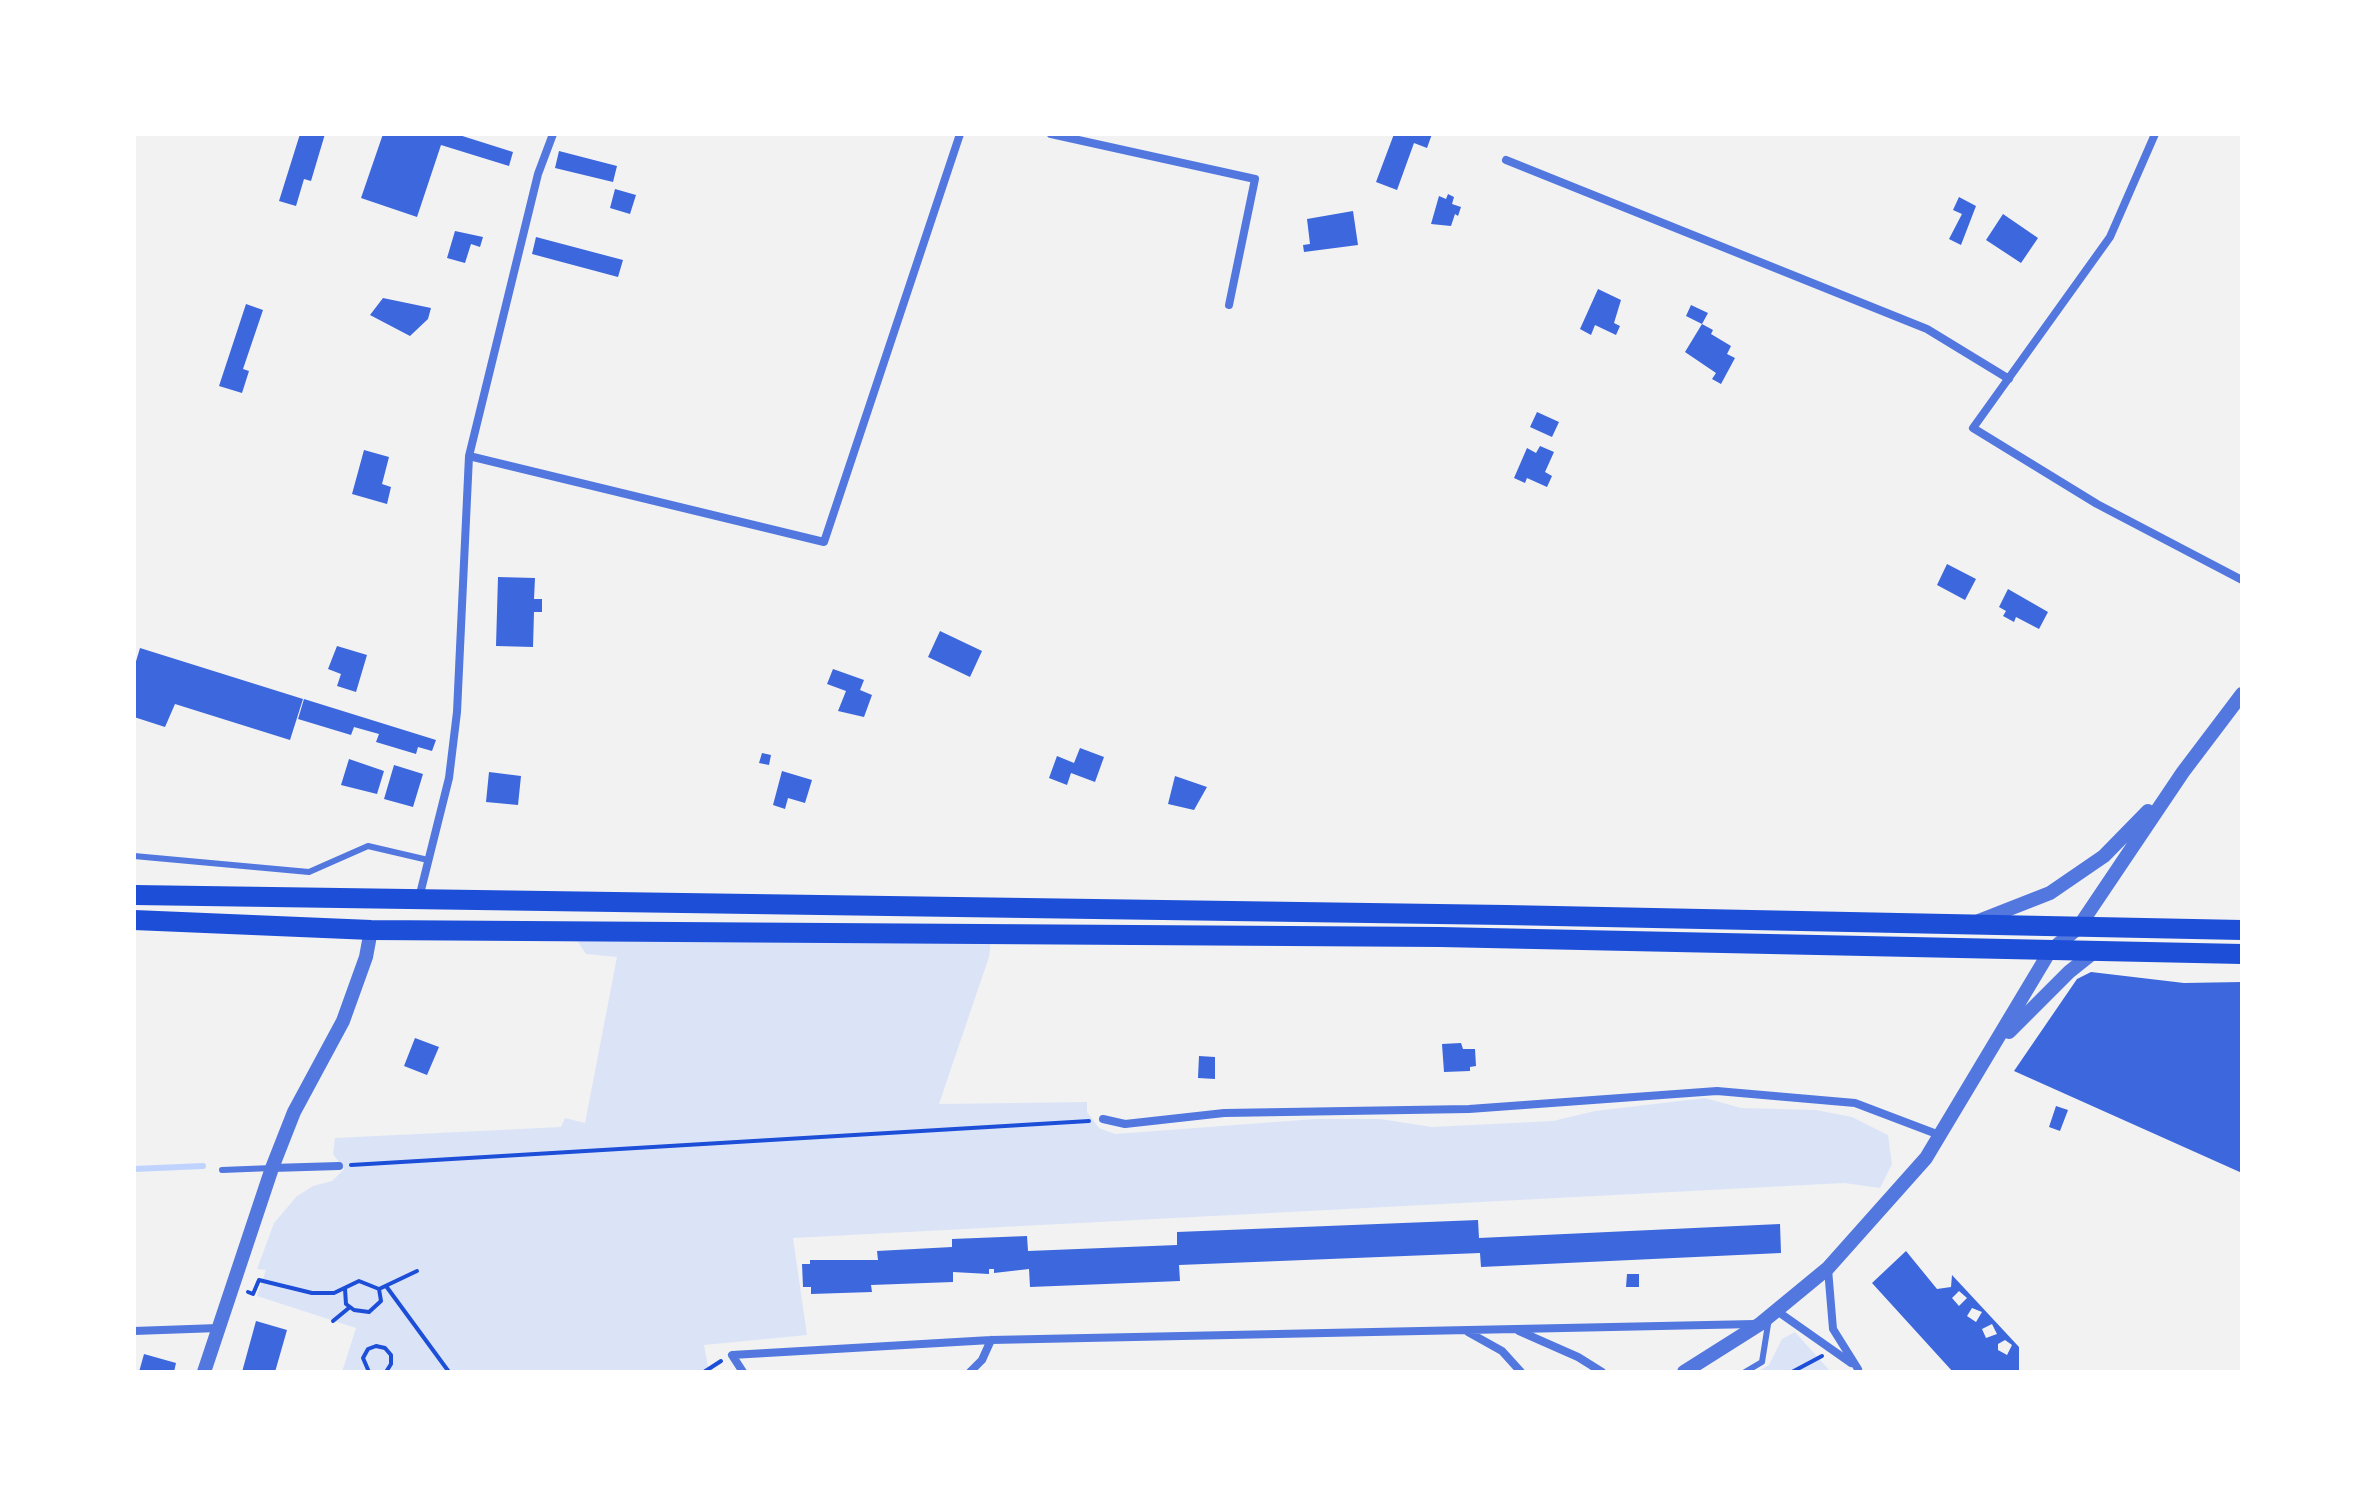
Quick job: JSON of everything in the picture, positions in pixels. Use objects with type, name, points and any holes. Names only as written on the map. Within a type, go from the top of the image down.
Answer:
[{"type":"main road","points":[[134,895],[418,901],[876,904],[2242,930]]},
{"type":"main road","points":[[134,920],[371,930],[1440,937],[2242,954]]},
{"type":"street","points":[[418,901],[449,778],[457,712],[469,456],[538,174],[553,134]]},
{"type":"street","points":[[469,456],[824,542],[960,134]]},
{"type":"street","points":[[1051,134],[1255,179],[1229,305]]},
{"type":"street","points":[[2155,134],[2110,237],[1973,428],[2097,504],[2242,580]]},
{"type":"street","points":[[1506,160],[1927,329],[2009,379]]},
{"type":"street","points":[[1684,1372],[1769,1318],[1828,1268],[1858,1238],[1942,1136],[2050,951],[2078,928],[2183,772],[2242,694]]},
{"type":"street","points":[[1968,926],[2050,893],[2104,856],[2183,772]]},
{"type":"street","points":[[204,1372],[272,1168],[294,1112],[343,1021],[366,957],[371,930]]},
{"type":"street","points":[[1995,1047],[2069,972],[2094,952]]},
{"type":"street","points":[[1103,1119],[1125,1124],[1224,1113],[1469,1109],[1717,1091],[1855,1103],[1942,1136]]},
{"type":"street","points":[[272,1168],[339,1166]]},
{"type":"street","points":[[1828,1268],[1833,1329],[1859,1370]]},
{"type":"street","points":[[743,1372],[732,1355],[991,1340],[1514,1329],[1769,1318],[1859,1370]]},
{"type":"street","points":[[134,1331],[218,1328]]},
{"type":"street","points":[[1514,1329],[1578,1357],[1602,1372]]},
{"type":"street","points":[[1464,1330],[1502,1351],[1521,1372]]},
{"type":"street","points":[[970,1372],[982,1360],[991,1340]]},
{"type":"lane","points":[[134,856],[309,872],[368,846],[428,860]]},
{"type":"lane","points":[[222,1170],[272,1168]]},
{"type":"lane","points":[[1745,1372],[1762,1362],[1769,1318]]},
{"type":"path","points":[[339,1166],[1103,1119]]},
{"type":"path","points":[[234,1288],[253,1294],[259,1280],[312,1293],[345,1289],[359,1281],[379,1289],[417,1271]]},
{"type":"path","points":[[386,1286],[449,1372]]},
{"type":"path","points":[[345,1289],[350,1307]]},
{"type":"path","points":[[350,1307],[369,1312],[381,1301],[379,1289]]},
{"type":"path","points":[[333,1321],[350,1307]]},
{"type":"path","points":[[369,1372],[363,1358],[368,1349],[376,1346],[385,1348],[391,1355],[388,1370],[395,1372]]},
{"type":"path","points":[[704,1372],[732,1355]]},
{"type":"path","points":[[1792,1372],[1823,1356]]},
{"type":"shaded area","points":[[576,939],[991,939],[989,957],[939,1104],[1087,1102],[1087,1112],[1099,1128],[1115,1134],[1315,1119],[1380,1119],[1432,1127],[1553,1121],[1595,1111],[1705,1098],[1741,1108],[1816,1110],[1852,1117],[1888,1135],[1892,1164],[1880,1188],[1844,1183],[793,1238],[807,1335],[704,1345],[709,1372],[342,1372],[356,1328],[257,1296],[266,1270],[257,1269],[274,1223],[297,1196],[313,1186],[332,1181],[344,1169],[333,1154],[335,1138],[561,1127],[565,1118],[585,1123],[617,957],[586,954]]},
{"type":"shaded area","points":[[1795,1332],[1831,1372],[1757,1372],[1769,1365],[1782,1339]]},
{"type":"building","points":[[300,134],[325,134],[311,181],[304,179],[296,206],[279,201]]},
{"type":"building","points":[[383,134],[456,134],[513,152],[509,166],[441,145],[417,217],[361,198]]},
{"type":"building","points":[[1394,134],[1432,134],[1427,148],[1414,143],[1397,190],[1376,182]]},
{"type":"building","points":[[559,151],[617,166],[613,182],[555,168]]},
{"type":"building","points":[[615,189],[636,195],[630,214],[610,208]]},
{"type":"building","points":[[1448,194],[1454,197],[1452,204],[1461,207],[1458,216],[1455,214],[1451,226],[1431,224],[1439,196],[1446,199]]},
{"type":"building","points":[[1959,197],[1976,206],[1961,245],[1949,239],[1962,214],[1953,210]]},
{"type":"building","points":[[1353,211],[1358,245],[1304,252],[1303,245],[1310,244],[1307,219]]},
{"type":"building","points":[[2003,214],[2038,238],[2021,263],[1986,240]]},
{"type":"building","points":[[455,231],[483,237],[480,247],[471,244],[465,263],[447,258]]},
{"type":"building","points":[[536,237],[623,260],[618,277],[532,254]]},
{"type":"building","points":[[1598,289],[1621,300],[1614,323],[1620,326],[1616,335],[1595,325],[1591,335],[1580,329]]},
{"type":"building","points":[[383,298],[431,308],[428,319],[410,336],[370,315]]},
{"type":"building","points":[[246,304],[263,310],[243,369],[249,371],[242,393],[219,386]]},
{"type":"building","points":[[1691,305],[1708,313],[1702,324],[1686,316]]},
{"type":"building","points":[[1702,324],[1713,330],[1711,334],[1731,346],[1727,354],[1735,358],[1721,384],[1712,379],[1716,373],[1685,352]]},
{"type":"building","points":[[1537,412],[1559,422],[1552,437],[1530,427]]},
{"type":"building","points":[[1540,446],[1554,452],[1545,472],[1552,476],[1547,487],[1527,478],[1525,483],[1514,478],[1527,448],[1536,453]]},
{"type":"building","points":[[364,450],[389,457],[382,484],[391,487],[387,504],[352,494]]},
{"type":"building","points":[[1947,564],[1976,579],[1965,600],[1937,585]]},
{"type":"building","points":[[498,577],[535,578],[534,599],[542,599],[542,612],[534,612],[533,647],[496,646]]},
{"type":"building","points":[[2008,589],[2048,612],[2039,629],[2016,617],[2014,622],[2003,616],[2006,611],[1999,607]]},
{"type":"building","points":[[940,631],[982,651],[970,677],[928,657]]},
{"type":"building","points":[[337,646],[367,655],[356,692],[337,686],[341,674],[328,669]]},
{"type":"building","points":[[140,648],[303,699],[290,740],[175,704],[165,727],[134,717],[134,668]]},
{"type":"building","points":[[833,669],[864,680],[860,690],[872,695],[864,717],[838,711],[846,691],[827,684]]},
{"type":"building","points":[[304,699],[436,740],[432,751],[418,747],[416,754],[376,742],[379,734],[354,727],[351,735],[298,719]]},
{"type":"building","points":[[1080,748],[1104,757],[1095,782],[1071,773],[1067,785],[1049,778],[1057,756],[1074,763]]},
{"type":"building","points":[[762,753],[771,755],[769,765],[759,763]]},
{"type":"building","points":[[349,759],[384,771],[377,794],[341,785]]},
{"type":"building","points":[[394,765],[423,774],[413,807],[384,799]]},
{"type":"building","points":[[782,771],[812,780],[805,803],[788,798],[785,809],[773,805]]},
{"type":"building","points":[[489,772],[521,776],[518,805],[486,802]]},
{"type":"building","points":[[1175,776],[1207,787],[1194,810],[1168,804]]},
{"type":"building","points":[[2091,972],[2184,983],[2242,982],[2242,1173],[2014,1071],[2077,979]]},
{"type":"building","points":[[415,1038],[439,1047],[427,1075],[404,1066]]},
{"type":"building","points":[[1461,1043],[1463,1049],[1475,1049],[1476,1066],[1470,1067],[1470,1071],[1444,1072],[1442,1044]]},
{"type":"building","points":[[1199,1056],[1215,1057],[1215,1079],[1198,1078]]},
{"type":"building","points":[[2056,1106],[2068,1110],[2060,1131],[2049,1127]]},
{"type":"building","points":[[1478,1220],[1479,1238],[1780,1224],[1781,1253],[1481,1267],[1480,1253],[1179,1265],[1180,1281],[1030,1287],[1029,1269],[994,1273],[994,1269],[989,1269],[989,1274],[953,1272],[953,1282],[871,1285],[872,1292],[811,1294],[811,1287],[803,1287],[802,1264],[810,1264],[810,1260],[878,1260],[877,1251],[952,1247],[952,1239],[1027,1236],[1028,1251],[1177,1245],[1177,1232]]},
{"type":"building","points":[[1906,1251],[1937,1289],[1951,1287],[1952,1275],[2019,1347],[2019,1372],[1953,1372],[1872,1283]],"holes":[[[1959,1291],[1967,1298],[1959,1306],[1952,1298]],[[1972,1308],[1982,1312],[1976,1322],[1967,1316]],[[1992,1324],[1997,1334],[1986,1338],[1982,1329]],[[2005,1340],[2012,1345],[2007,1355],[1998,1350],[1998,1344]]]},
{"type":"building","points":[[1627,1274],[1639,1274],[1639,1287],[1626,1287]]},
{"type":"building","points":[[256,1321],[287,1330],[275,1372],[242,1372]]},
{"type":"building","points":[[144,1354],[176,1363],[174,1372],[139,1372]]},
{"type":"waterway","points":[[134,1169],[203,1166]]}]
